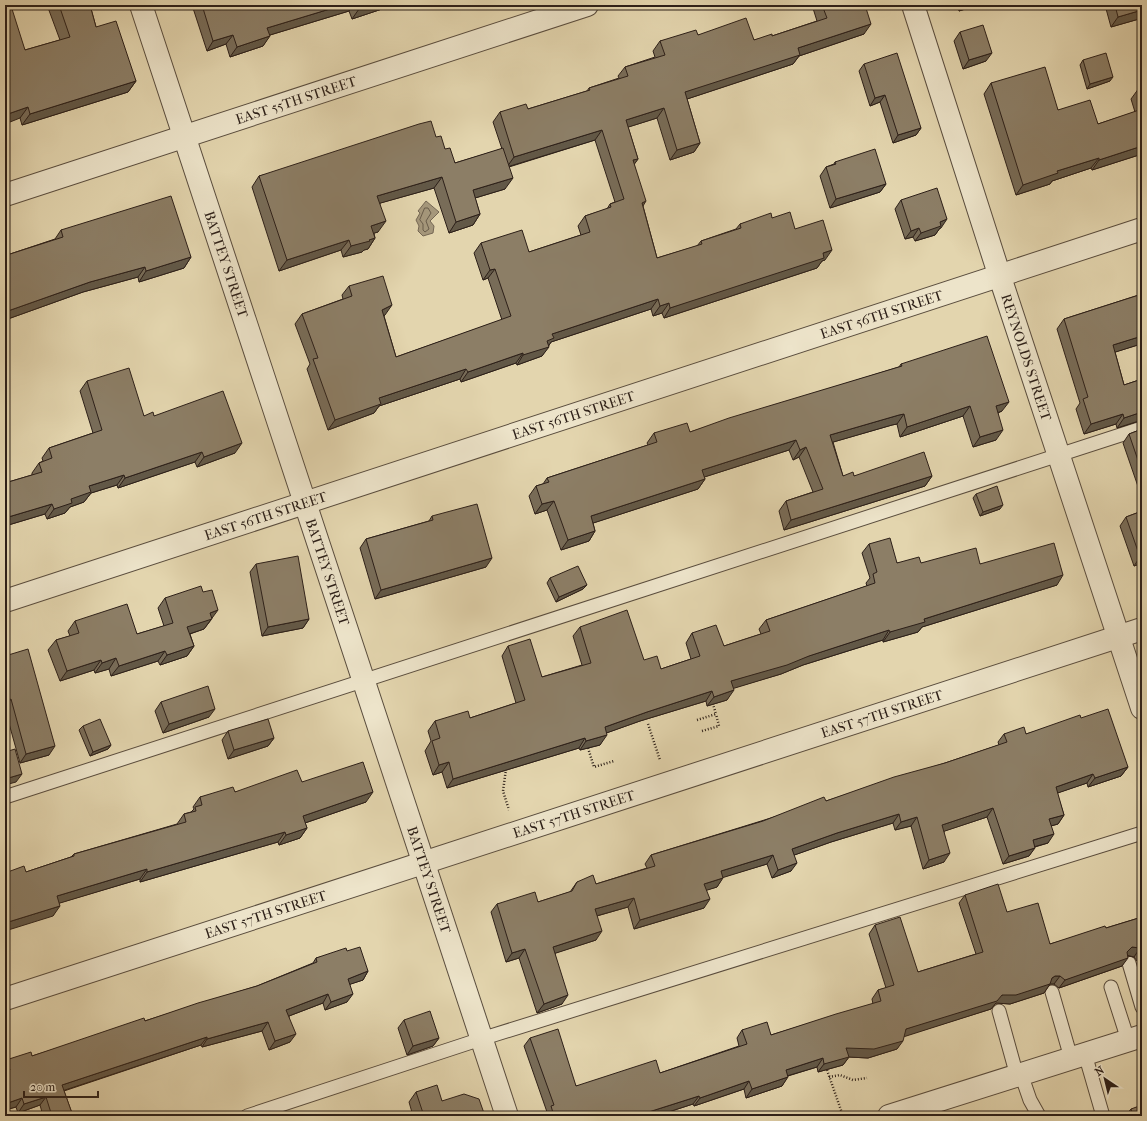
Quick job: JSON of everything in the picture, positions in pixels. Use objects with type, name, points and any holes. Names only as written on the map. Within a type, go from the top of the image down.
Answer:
[{"type":"street","name":"BATTEY STREET","points":[[141,5],[507,1116]]},
{"type":"street","name":"EAST 55TH STREET","points":[[5,195],[587,5]]},
{"type":"street","name":"REYNOLDS STREET","points":[[913,5],[999,274],[1142,708]]},
{"type":"street","name":"EAST 56TH STREET","points":[[5,600],[1142,228]]},
{"type":"street","name":"EAST 57TH STREET","points":[[5,998],[424,864],[1142,629]]},
{"type":"street","points":[[888,1116],[912,1113],[1078,1056],[1138,1041]]},
{"type":"lane","points":[[5,797],[1142,428]]},
{"type":"lane","points":[[247,1116],[481,1039],[1142,833]]},
{"type":"lane","points":[[1129,963],[1142,1007]]},
{"type":"lane","points":[[1111,986],[1138,1041]]},
{"type":"lane","points":[[1052,992],[1103,1116]]},
{"type":"lane","points":[[1000,1010],[1019,1075],[1039,1116]]},
{"type":"path","points":[[702,731],[719,726],[713,704]]},
{"type":"path","points":[[698,720],[716,714]]},
{"type":"path","points":[[648,724],[668,783]]},
{"type":"path","points":[[588,748],[594,767],[614,761]]},
{"type":"path","points":[[506,769],[503,792],[516,833]]},
{"type":"path","points":[[827,1070],[843,1116]]},
{"type":"path","points":[[829,1077],[840,1075],[853,1080],[867,1078]]},
{"type":"water","points":[[426,201],[439,212],[430,221],[434,226],[433,233],[423,236],[418,231],[419,226],[416,220],[420,213],[418,211]]},
{"type":"building","points":[[59,5],[90,5],[96,27],[116,21],[136,81],[30,114],[28,107],[5,115],[5,11],[12,9],[25,50],[70,37]]},
{"type":"building","points":[[202,5],[343,5],[267,28],[270,36],[237,47],[233,35],[213,41]]},
{"type":"building","points":[[357,5],[371,5],[359,9]]},
{"type":"building","points":[[822,5],[865,5],[871,24],[798,48],[800,55],[685,92],[700,143],[677,150],[664,108],[626,120],[638,159],[633,160],[646,201],[642,203],[657,258],[702,244],[701,241],[741,228],[740,224],[771,213],[772,218],[790,212],[795,229],[823,220],[832,250],[823,253],[824,258],[670,308],[669,303],[660,306],[658,299],[552,334],[554,338],[547,341],[549,347],[523,355],[523,353],[468,372],[466,369],[379,398],[381,404],[335,420],[313,359],[318,358],[302,314],[352,296],[349,286],[383,276],[392,305],[382,310],[396,357],[511,316],[495,269],[490,270],[481,243],[522,230],[529,252],[590,232],[585,216],[611,207],[610,204],[624,199],[602,130],[514,157],[500,112],[526,104],[528,109],[590,90],[589,88],[628,76],[625,67],[665,55],[660,41],[696,30],[698,35],[746,18],[754,40],[772,34],[772,36],[827,18]]},
{"type":"building","points":[[1115,5],[1142,5],[1142,10],[1118,17]]},
{"type":"building","points":[[983,25],[992,53],[969,60],[960,32]]},
{"type":"building","points":[[897,53],[921,128],[898,135],[885,95],[875,98],[864,64]]},
{"type":"building","points":[[1106,53],[1113,77],[1090,84],[1083,60]]},
{"type":"building","points":[[1045,67],[1058,110],[1090,100],[1098,124],[1142,109],[1142,146],[1099,160],[1099,158],[1057,171],[1058,173],[1023,185],[991,83]]},
{"type":"building","points":[[1142,87],[1142,99],[1139,88]]},
{"type":"building","points":[[431,121],[436,137],[441,136],[445,149],[450,148],[455,163],[503,148],[513,178],[473,190],[480,214],[456,222],[442,177],[377,196],[386,221],[371,226],[375,238],[369,240],[370,241],[351,246],[349,240],[287,260],[259,176]]},
{"type":"building","points":[[875,149],[886,184],[836,199],[826,167],[836,164],[835,162]]},
{"type":"building","points":[[937,188],[947,219],[940,222],[941,226],[921,233],[919,228],[911,231],[901,200]]},
{"type":"building","points":[[171,196],[191,257],[146,271],[145,267],[90,282],[5,312],[5,252],[7,255],[63,237],[61,230]]},
{"type":"building","points":[[1142,294],[1142,336],[1113,345],[1124,385],[1142,379],[1142,412],[1124,418],[1123,414],[1091,424],[1083,399],[1088,397],[1064,319]]},
{"type":"building","points":[[987,336],[1009,402],[996,406],[1003,430],[980,437],[970,406],[907,427],[904,414],[830,435],[843,476],[853,472],[854,476],[924,452],[932,476],[791,520],[786,501],[823,489],[806,447],[800,450],[796,440],[702,470],[705,479],[591,516],[595,531],[568,540],[554,501],[542,504],[536,486],[549,482],[547,478],[657,442],[654,433],[687,423],[690,432],[729,418],[902,366],[901,364]]},
{"type":"building","points":[[129,368],[144,416],[153,412],[154,416],[223,391],[242,443],[204,457],[202,452],[125,478],[124,475],[89,486],[91,492],[71,499],[72,503],[54,509],[52,504],[5,518],[5,483],[42,472],[39,463],[52,458],[49,448],[102,430],[87,381]]},
{"type":"building","points":[[1142,429],[1142,472],[1129,434]]},
{"type":"building","points":[[997,486],[1003,505],[983,512],[976,494]]},
{"type":"building","points":[[477,504],[492,558],[381,590],[366,539],[433,520],[432,516]]},
{"type":"building","points":[[1142,511],[1142,556],[1140,557],[1126,517]]},
{"type":"building","points":[[890,538],[897,563],[919,557],[921,563],[976,548],[980,564],[1054,543],[1063,575],[924,619],[925,622],[890,632],[889,630],[809,656],[787,665],[731,681],[734,690],[714,697],[712,691],[647,712],[605,727],[607,735],[586,741],[585,738],[453,779],[449,762],[439,765],[432,741],[440,738],[435,721],[468,711],[470,718],[525,700],[508,646],[530,639],[542,677],[591,663],[580,627],[627,610],[644,660],[657,656],[661,669],[700,656],[692,633],[716,625],[724,646],[770,631],[766,620],[875,583],[873,574],[877,572],[869,544]]},
{"type":"building","points":[[298,556],[309,619],[268,627],[256,564]]},
{"type":"building","points":[[578,566],[587,585],[559,597],[550,578]]},
{"type":"building","points":[[201,586],[203,592],[212,590],[218,610],[210,613],[212,619],[187,627],[194,646],[167,655],[165,651],[119,666],[116,658],[102,663],[101,660],[67,671],[56,640],[79,633],[75,621],[127,604],[137,634],[173,623],[165,598]]},
{"type":"building","points":[[28,649],[55,746],[26,754],[11,699],[9,700],[5,686],[5,656]]},
{"type":"building","points":[[208,686],[215,709],[169,724],[161,702]]},
{"type":"building","points":[[1108,709],[1128,767],[1095,778],[1093,774],[1056,787],[1064,815],[1049,819],[1054,834],[1033,840],[1035,848],[1009,856],[993,808],[942,825],[950,853],[929,860],[917,817],[901,822],[899,814],[837,833],[792,849],[797,863],[778,870],[773,855],[721,871],[723,878],[704,884],[710,899],[640,920],[634,898],[595,909],[602,931],[553,947],[568,995],[544,1004],[525,949],[512,953],[497,904],[535,892],[538,902],[572,891],[577,882],[593,875],[596,884],[655,866],[651,855],[763,821],[824,797],[826,801],[894,777],[945,763],[1007,742],[1004,734],[1024,727],[1026,734],[1080,715],[1081,718]]},
{"type":"building","points":[[100,719],[111,745],[93,752],[83,726]]},
{"type":"building","points":[[268,719],[274,738],[234,750],[228,731]]},
{"type":"building","points":[[15,749],[22,774],[5,779],[5,752]]},
{"type":"building","points":[[363,762],[373,792],[303,816],[307,828],[286,835],[285,832],[147,872],[147,869],[57,896],[60,906],[5,923],[5,873],[24,866],[26,872],[74,856],[74,854],[186,822],[184,814],[196,811],[195,807],[202,805],[200,797],[233,787],[235,792],[297,770],[302,782]]},
{"type":"building","points":[[998,884],[1007,912],[1038,903],[1050,944],[1105,926],[1106,928],[1142,917],[1142,952],[1140,948],[1132,947],[1127,952],[1128,958],[1065,980],[1060,976],[1055,976],[1052,978],[1050,984],[1016,995],[1002,995],[997,1001],[906,1029],[903,1041],[874,1049],[846,1048],[849,1057],[824,1064],[823,1058],[786,1070],[788,1077],[752,1089],[749,1081],[700,1098],[699,1096],[636,1116],[554,1116],[551,1106],[554,1105],[530,1038],[558,1029],[576,1086],[656,1060],[660,1073],[747,1044],[742,1030],[767,1022],[771,1035],[881,1001],[878,990],[894,985],[875,925],[900,917],[918,972],[983,952],[965,895]]},
{"type":"building","points":[[360,947],[368,971],[348,979],[353,994],[331,1002],[328,994],[286,1010],[296,1034],[275,1041],[268,1022],[207,1039],[207,1037],[62,1085],[73,1116],[52,1116],[46,1097],[24,1104],[22,1098],[5,1104],[5,1072],[10,1070],[6,1060],[31,1052],[32,1056],[144,1018],[145,1021],[198,1003],[257,986],[317,962],[316,958],[346,948],[347,951]]},
{"type":"building","points":[[430,1011],[439,1038],[413,1046],[404,1020]]},
{"type":"building","points":[[437,1085],[442,1101],[464,1094],[479,1099],[485,1116],[424,1116],[416,1092]]},
{"type":"building","points":[[1142,1105],[1142,1116],[1121,1116],[1132,1113],[1131,1109]]}]
